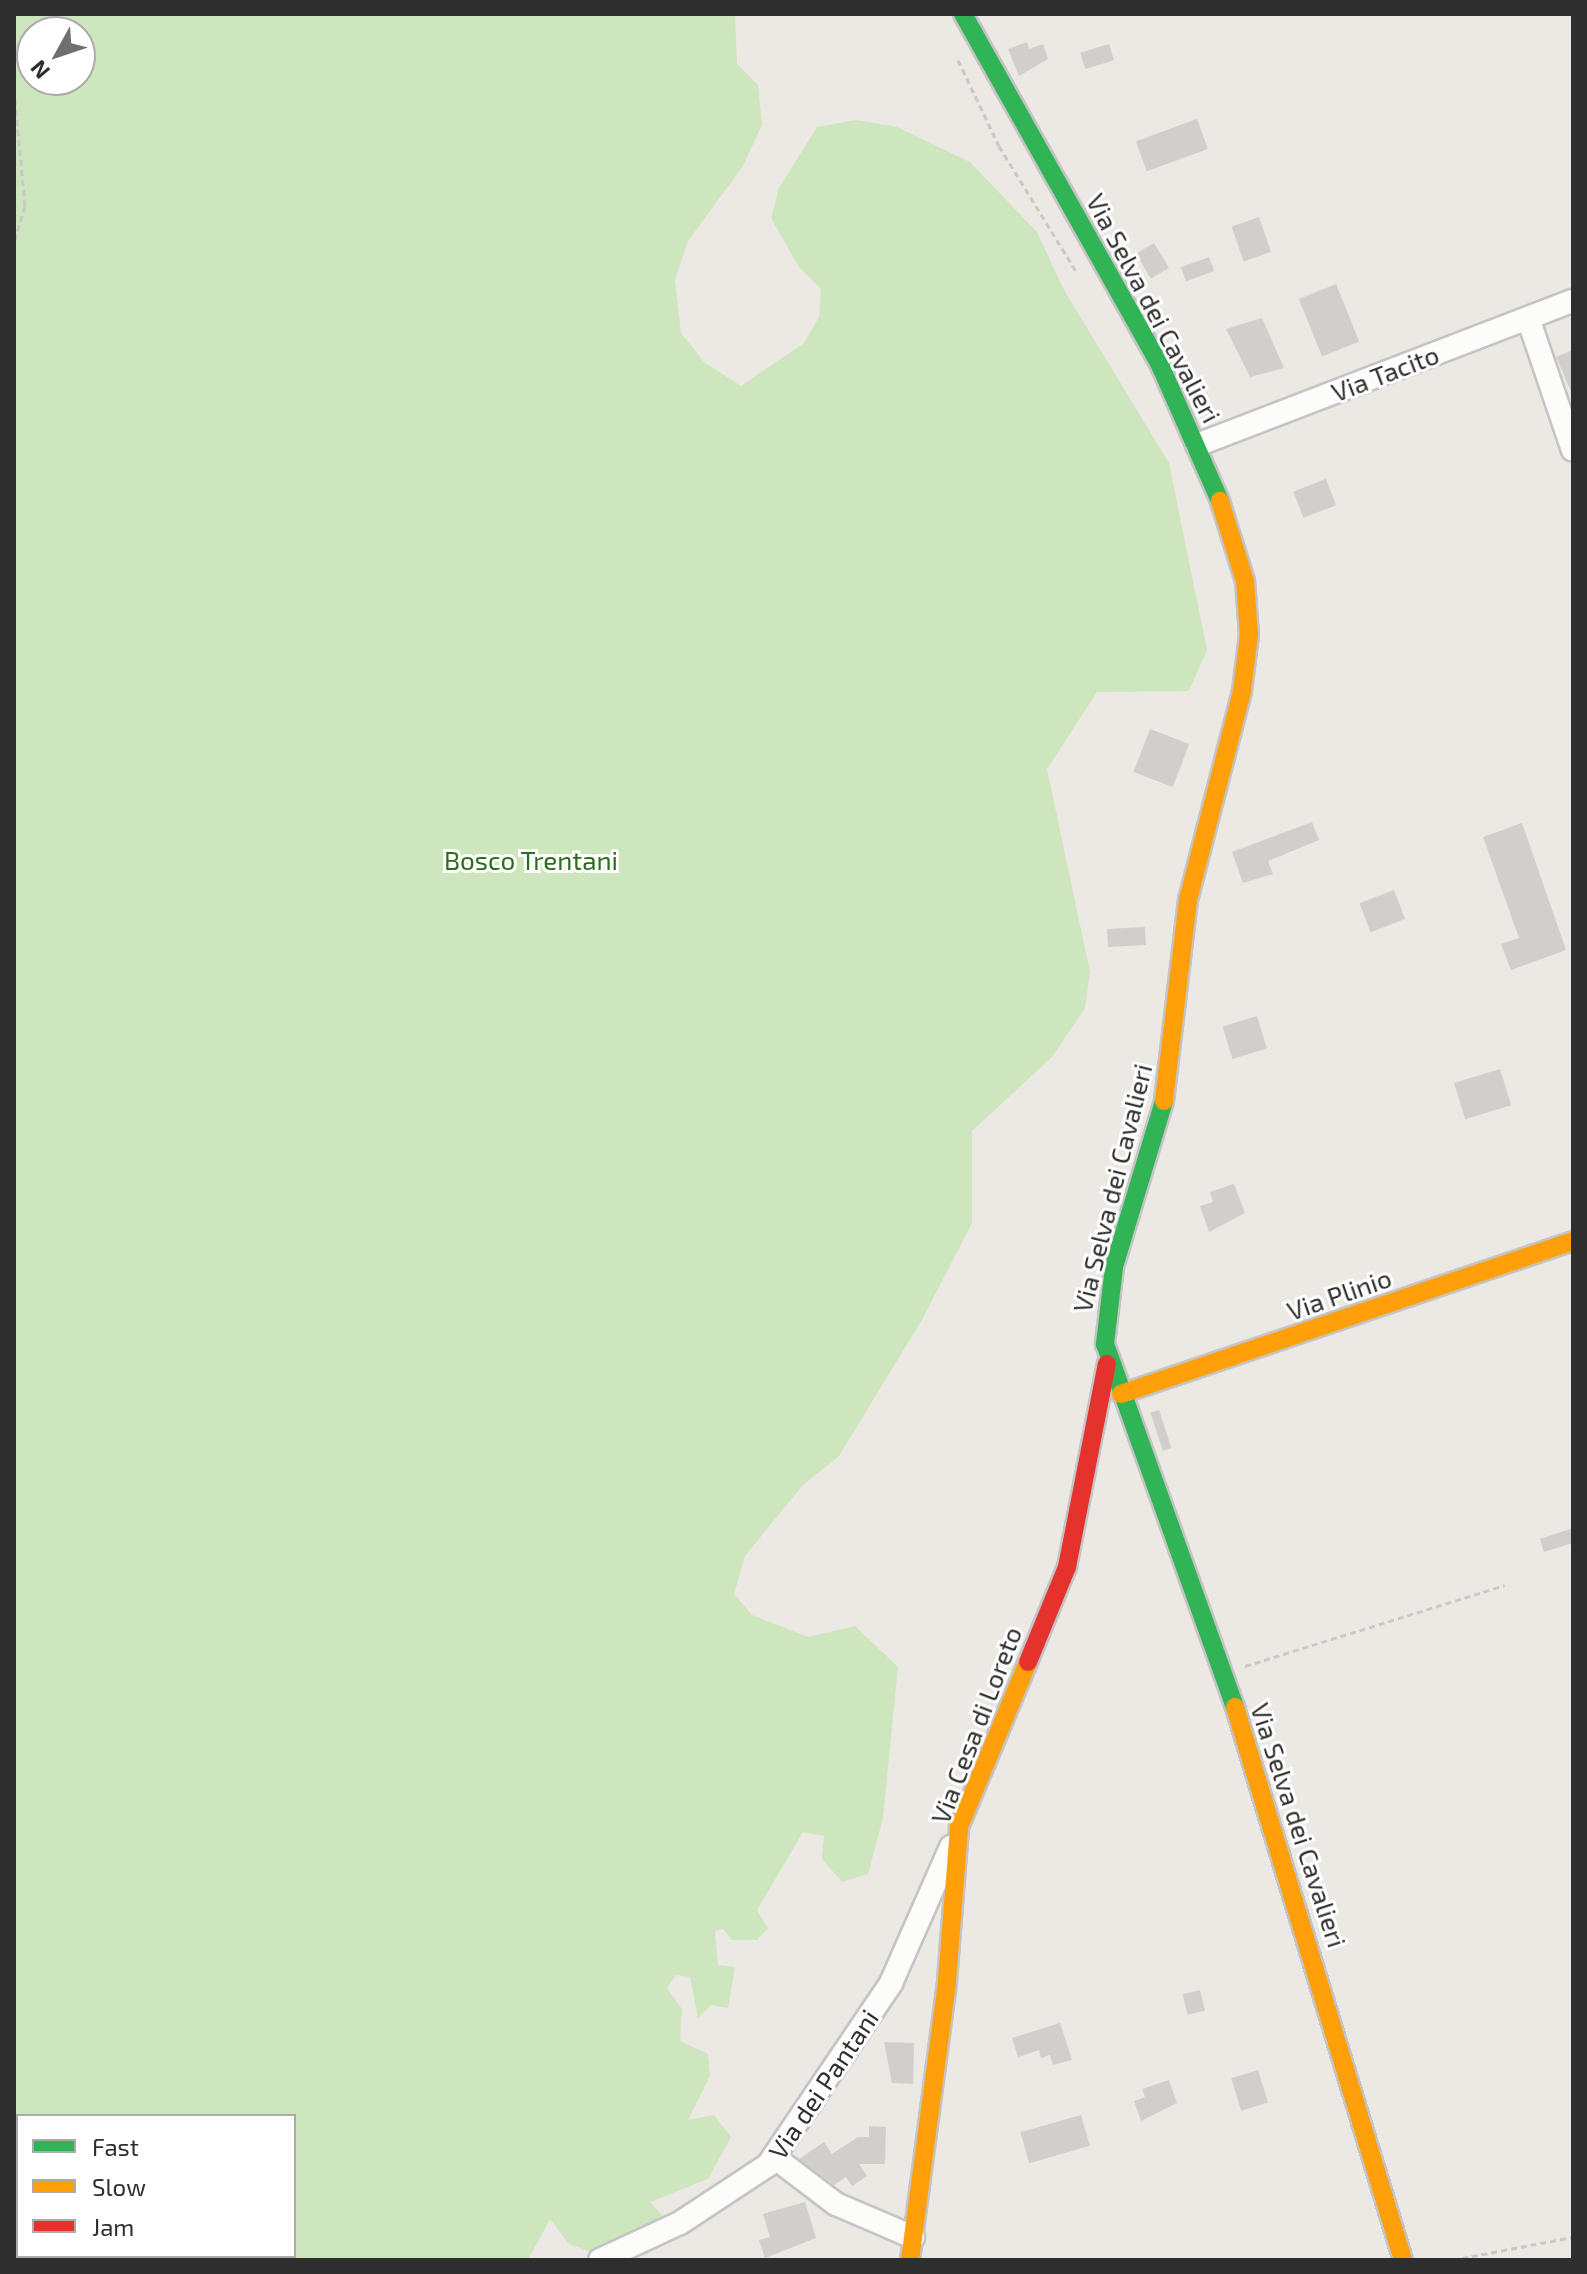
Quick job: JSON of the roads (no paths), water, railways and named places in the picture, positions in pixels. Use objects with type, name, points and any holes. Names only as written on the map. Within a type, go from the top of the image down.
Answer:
[{"type":"street","name":"Via Selva dei Cavalieri","points":[[963,14],[1143,331],[1197,445],[1242,569],[1248,649],[1183,926],[1162,1112],[1110,1286],[1108,1359],[1292,1875],[1403,2260]]},
{"type":"street","name":"Via Tacito","points":[[1197,445],[1573,301]]},
{"type":"street","points":[[1528,318],[1573,450]]},
{"type":"street","name":"Via Plinio","points":[[1121,1394],[1573,1241]]},
{"type":"street","name":"Via Cesa di Loreto","points":[[910,2260],[947,1981],[959,1827],[1067,1567],[1094,1452],[1108,1359]]},
{"type":"street","name":"Via dei Pantani","points":[[600,2260],[745,2184],[774,2157],[891,1983],[959,1827]]},
{"type":"street","points":[[774,2157],[836,2204],[913,2237]]},
{"type":"park label","name":"Bosco Trentani","points":[[531,860]]}]
